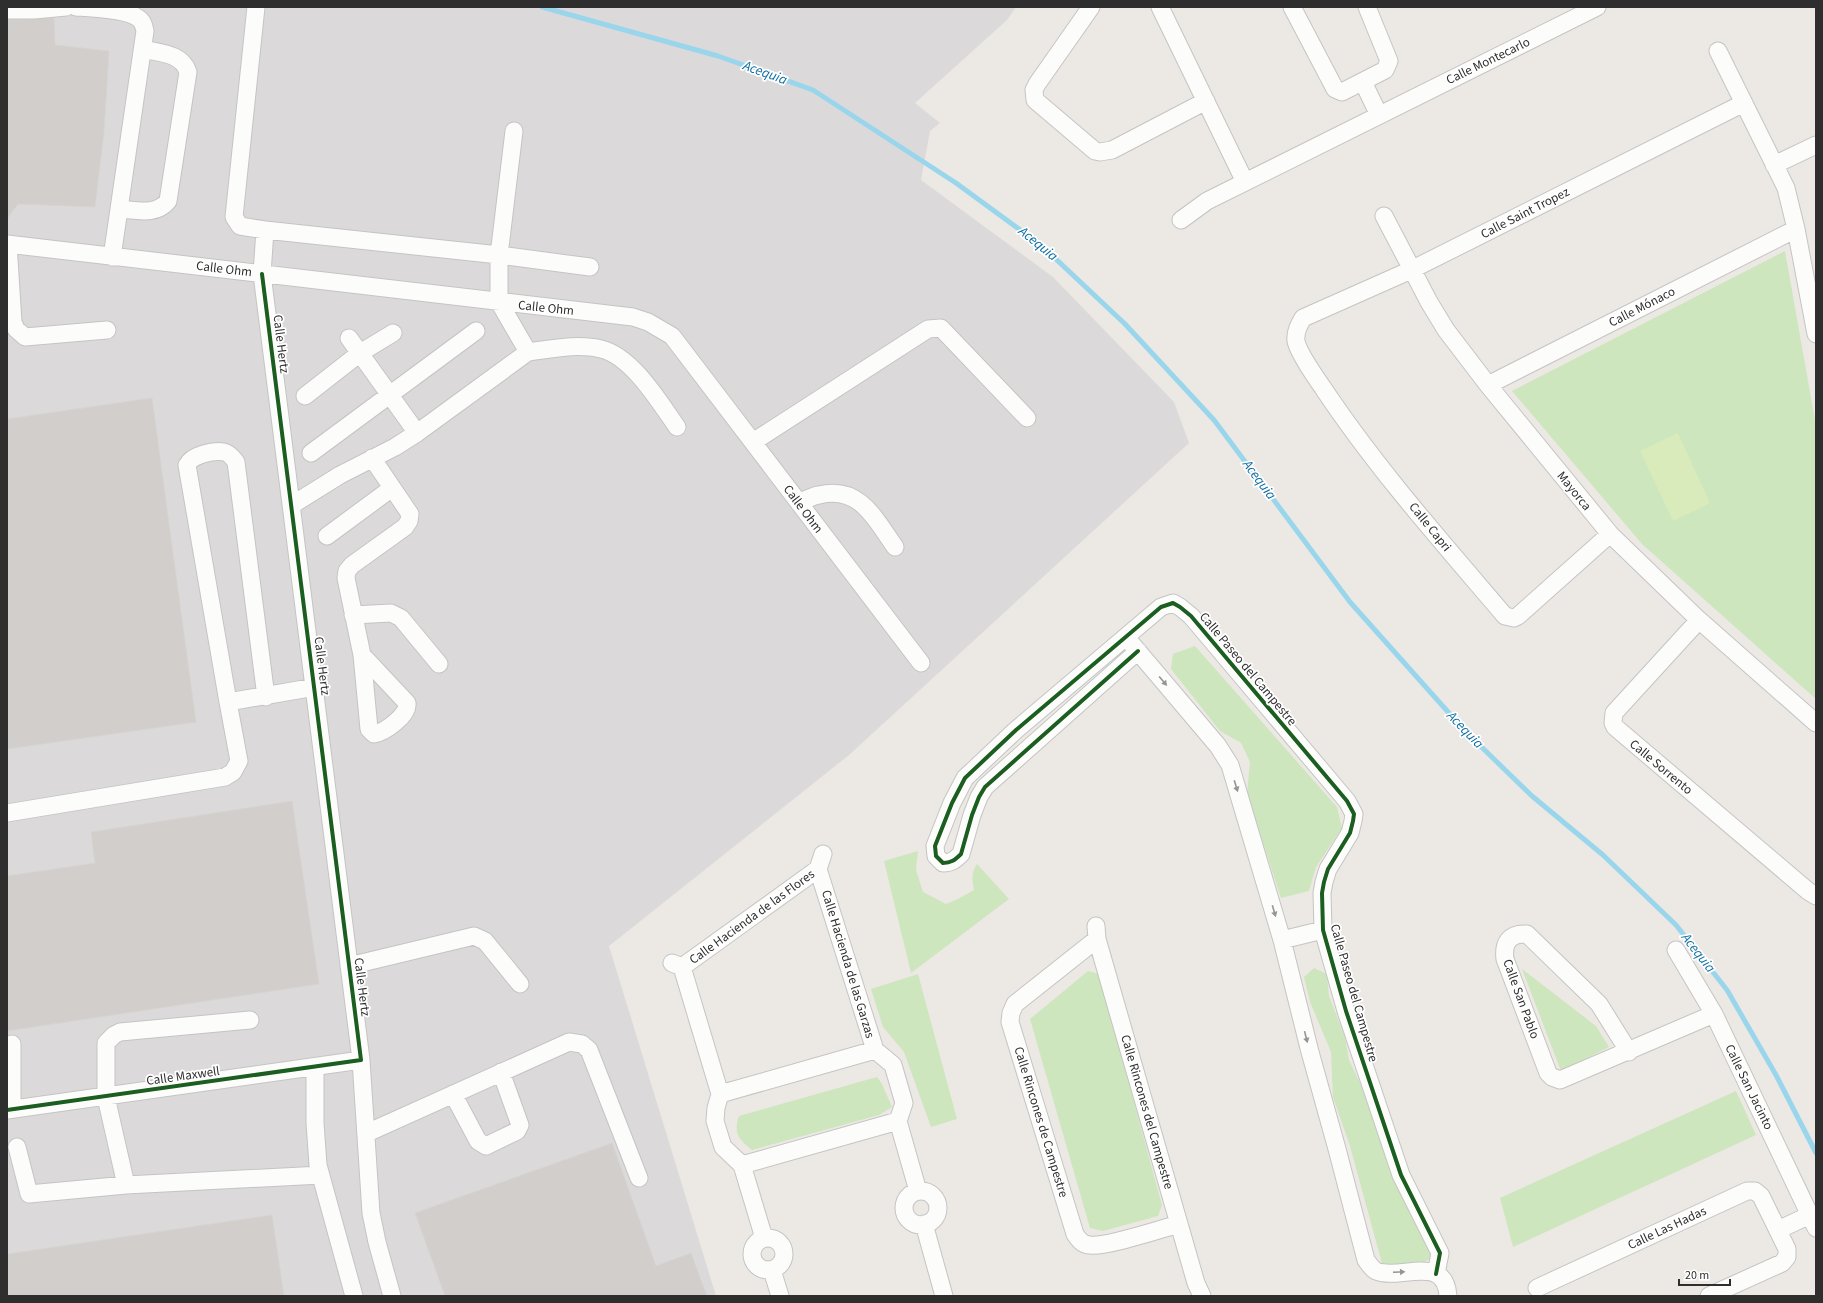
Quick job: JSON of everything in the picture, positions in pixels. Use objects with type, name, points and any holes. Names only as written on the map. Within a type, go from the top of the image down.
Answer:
[{"type":"street","points":[[7,10],[34,10],[66,7]]},
{"type":"street","points":[[76,7],[105,9],[135,16],[140,18],[146,31],[112,256]]},
{"type":"street","points":[[256,7],[234,217],[240,226],[265,230],[499,254],[590,267]]},
{"type":"street","points":[[1091,7],[1037,84],[1034,95],[1035,100],[1090,146],[1100,152],[1112,150],[1206,100]]},
{"type":"street","points":[[1160,7],[1245,182]]},
{"type":"street","points":[[1292,7],[1335,89],[1342,92],[1385,70],[1389,61],[1367,7]]},
{"type":"street","name":"Calle Montecarlo","points":[[1181,220],[1207,201],[1596,7]]},
{"type":"street","points":[[119,209],[153,211],[163,207],[168,201],[188,72],[182,61],[176,57],[143,49]]},
{"type":"street","points":[[1718,51],[1786,188],[1796,229],[1816,334]]},
{"type":"street","points":[[1363,82],[1379,115]]},
{"type":"street","name":"Calle Saint Tropez","points":[[1303,318],[1411,270],[1744,103]]},
{"type":"street","points":[[514,132],[499,254],[499,302],[528,352]]},
{"type":"street","points":[[1774,165],[1816,145]]},
{"type":"street","name":"Mayorca","points":[[1384,216],[1411,270],[1446,330],[1488,385],[1610,534],[1699,620],[1816,723]]},
{"type":"street","name":"Calle Mónaco","points":[[1488,385],[1796,229]]},
{"type":"street","name":"Calle Hertz","points":[[265,230],[262,274],[361,1060],[367,1133],[371,1213],[377,1242],[392,1296]]},
{"type":"street","points":[[7,244],[13,322],[16,329],[25,337],[107,330]]},
{"type":"street","name":"Calle Ohm","points":[[7,244],[633,317],[660,328],[672,336],[921,663]]},
{"type":"street","name":"Calle Capri","points":[[1303,318],[1298,326],[1296,342],[1312,372],[1339,412],[1431,529],[1505,616],[1514,618],[1518,616],[1610,534]]},
{"type":"street","points":[[753,442],[928,329],[936,328],[941,328],[1026,418]]},
{"type":"street","points":[[311,453],[476,331]]},
{"type":"street","points":[[306,396],[360,353],[393,333]]},
{"type":"street","points":[[349,338],[417,433]]},
{"type":"street","points":[[292,505],[340,475],[396,447],[528,352],[574,347],[602,349],[629,366],[644,380],[677,427]]},
{"type":"street","points":[[7,813],[225,777],[233,772],[239,761],[187,465],[196,456],[224,452],[232,456],[236,462],[266,696]]},
{"type":"street","points":[[362,655],[346,578],[347,571],[405,527],[409,521],[410,514],[372,458]]},
{"type":"street","points":[[327,536],[392,488]]},
{"type":"street","points":[[799,503],[819,494],[852,496],[860,501],[868,510],[895,547]]},
{"type":"street","name":"Calle Paseo del Campestre","points":[[1138,651],[985,787],[979,797],[972,815],[960,854],[957,858],[948,863],[942,863],[939,860],[935,851],[935,846],[958,789],[965,778],[1016,730],[1161,607],[1173,603],[1191,616],[1351,807],[1354,814],[1350,833],[1328,869],[1324,882],[1322,893],[1323,930],[1346,1011],[1401,1175],[1440,1253],[1436,1274]]},
{"type":"street","points":[[354,615],[391,613],[401,618],[438,664]]},
{"type":"street","name":"Calle Sorrento","points":[[1699,620],[1614,713],[1614,727],[1808,892],[1816,896]]},
{"type":"street","points":[[1126,638],[1218,746],[1230,765],[1282,940],[1310,1052],[1338,1149],[1366,1260],[1373,1269],[1381,1272],[1426,1271],[1436,1274],[1442,1280],[1448,1296]]},
{"type":"street","points":[[228,702],[314,687]]},
{"type":"street","points":[[1016,730],[1030,746]]},
{"type":"street","name":"Calle Hacienda de las Flores","points":[[720,1094],[677,965],[821,861]]},
{"type":"street","name":"Calle Hacienda de las Garzas","points":[[821,861],[875,1050],[888,1059],[893,1065],[904,1103],[898,1122]]},
{"type":"street","name":"Calle Paseo del Campestre","points":[[1282,940],[1323,930]]},
{"type":"street","name":"Calle Rincones de Campestre","points":[[1097,932],[1016,1004],[1011,1013],[1010,1022],[1072,1227],[1078,1239],[1083,1244],[1098,1246],[1179,1224]]},
{"type":"street","name":"Calle Rincones del Campestre","points":[[1097,932],[1196,1283],[1202,1296]]},
{"type":"street","name":"Calle San Pablo","points":[[1628,1052],[1599,1004],[1527,934],[1520,934],[1507,941],[1504,949],[1505,959],[1548,1072],[1552,1078],[1560,1080],[1628,1052],[1714,1014]]},
{"type":"street","points":[[349,966],[474,936],[485,941],[520,984]]},
{"type":"street","name":"Calle San Jacinto","points":[[1676,950],[1714,1014],[1813,1221]]},
{"type":"street","points":[[126,1185],[106,1097],[106,1043],[114,1035],[120,1032],[250,1020]]},
{"type":"street","points":[[367,1133],[569,1042],[582,1044],[589,1050],[639,1178]]},
{"type":"street","points":[[10,1109],[12,1044]]},
{"type":"street","points":[[764,1238],[742,1165],[723,1147],[715,1121],[716,1108],[720,1094],[875,1050]]},
{"type":"street","name":"Calle Maxwell","points":[[10,1109],[106,1097],[361,1060]]},
{"type":"street","points":[[315,1067],[315,1123],[321,1175],[354,1296]]},
{"type":"street","points":[[452,1094],[478,1141],[486,1146],[517,1132],[520,1125],[501,1072]]},
{"type":"street","points":[[742,1165],[898,1122],[918,1191]]},
{"type":"street","points":[[17,1147],[29,1194],[126,1185],[321,1175]]},
{"type":"street","points":[[918,1191],[928,1192],[933,1196],[938,1204],[936,1215],[933,1220],[924,1224],[915,1224],[910,1221],[906,1216],[904,1208],[908,1196],[918,1191]]},
{"type":"street","name":"Calle Las Hadas","points":[[1537,1288],[1748,1191],[1756,1191],[1761,1196],[1787,1249],[1787,1257],[1782,1263],[1710,1296]]},
{"type":"street","points":[[1778,1230],[1813,1221]]},
{"type":"street","points":[[924,1224],[944,1296]]},
{"type":"street","points":[[764,1238],[775,1240],[784,1250],[782,1263],[772,1270],[760,1269],[754,1263],[752,1257],[754,1246],[764,1238]]},
{"type":"street","points":[[772,1270],[780,1296]]},
{"type":"shaded area","points":[[7,7],[1016,7],[1007,20],[915,103],[940,123],[930,131],[921,180],[1053,277],[1174,402],[1189,443],[849,755],[609,946],[716,1296],[7,1296]]},
{"type":"green space","points":[[1785,251],[1816,426],[1816,699],[1642,544],[1512,391]]},
{"type":"green space","points":[[1678,433],[1710,503],[1673,521],[1640,451]]},
{"type":"green space","points":[[1195,646],[1337,807],[1342,828],[1316,867],[1309,891],[1281,898],[1247,794],[1250,762],[1241,743],[1220,731],[1171,669],[1173,654]]},
{"type":"green space","points":[[918,851],[916,870],[923,892],[946,904],[958,899],[974,890],[972,877],[977,864],[1009,899],[911,973],[884,861]]},
{"type":"green space","points":[[1314,968],[1327,974],[1329,996],[1345,1037],[1349,1060],[1371,1106],[1399,1191],[1434,1256],[1423,1263],[1383,1267],[1350,1146],[1333,1097],[1331,1052],[1310,1002],[1304,977]]},
{"type":"green space","points":[[1522,969],[1596,1026],[1609,1047],[1561,1071]]},
{"type":"green space","points":[[1088,971],[1099,974],[1162,1205],[1158,1216],[1103,1231],[1090,1228],[1030,1019]]},
{"type":"green space","points":[[918,974],[957,1119],[931,1127],[904,1052],[883,1027],[871,989]]},
{"type":"green space","points":[[877,1077],[882,1084],[892,1107],[879,1115],[752,1150],[738,1136],[737,1122],[739,1116]]},
{"type":"green space","points":[[1736,1091],[1756,1135],[1513,1247],[1500,1198]]},
{"type":"building","points":[[54,18],[55,45],[109,51],[104,132],[95,207],[18,204],[7,219],[7,20]]},
{"type":"building","points":[[152,398],[196,722],[7,749],[7,419]]},
{"type":"building","points":[[292,801],[319,984],[7,1031],[7,876],[95,863],[91,832]]},
{"type":"building","points":[[612,1143],[656,1266],[691,1253],[707,1296],[445,1296],[415,1213]]},
{"type":"building","points":[[272,1215],[284,1296],[7,1296],[7,1254]]},
{"type":"waterway","name":"Acequia","points":[[542,7],[718,56],[813,90],[956,183],[1042,246],[1125,324],[1214,420],[1350,602],[1465,731],[1532,796],[1603,855],[1676,925],[1727,990],[1776,1075],[1816,1153]]},
{"type":"cycle path","points":[[7,1110],[361,1060],[262,274]]},
{"type":"cycle path","points":[[1138,651],[985,787],[979,797],[972,815],[961,854],[953,861],[946,863],[943,863],[936,856],[935,846],[952,803],[965,778],[1016,730],[1161,607],[1173,603],[1191,616],[1347,801],[1354,814],[1350,833],[1328,869],[1324,882],[1322,893],[1323,930],[1346,1011],[1401,1175],[1440,1253],[1436,1274]]}]
